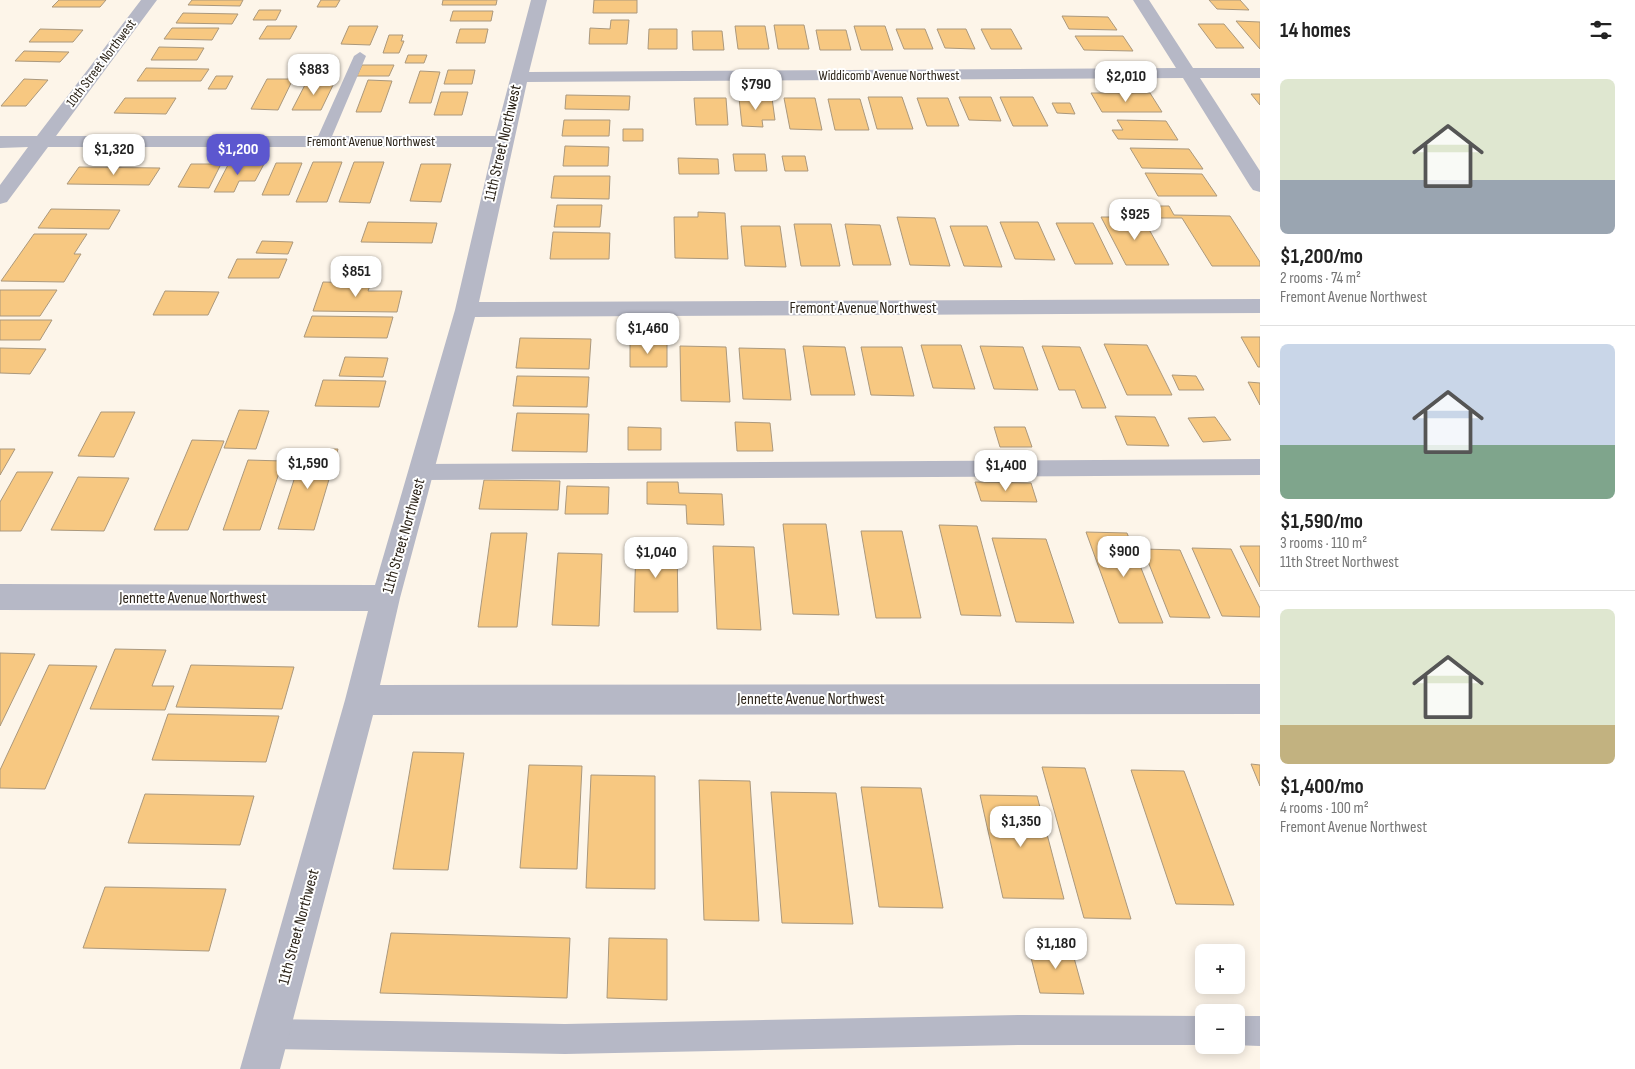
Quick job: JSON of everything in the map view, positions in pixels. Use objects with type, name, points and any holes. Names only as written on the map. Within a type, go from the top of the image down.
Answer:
[{"type":"street","name":"10th Street Northwest","points":[[0,198],[41,141],[149,0]]},
{"type":"street","name":"11th Street Northwest","points":[[260,1069],[361,700],[386,598],[423,472],[466,310],[503,141],[539,0]]},
{"type":"street","points":[[1141,0],[1257,176]]},
{"type":"street","name":"Widdicomb Avenue Northwest","points":[[519,77],[1260,73]]},
{"type":"street","name":"Fremont Avenue Northwest","points":[[0,142],[503,141]]},
{"type":"street","name":"Fremont Avenue Northwest","points":[[466,310],[1260,306]]},
{"type":"street","name":"Jennette Avenue Northwest","points":[[0,597],[386,598]]},
{"type":"street","name":"Jennette Avenue Northwest","points":[[361,700],[1260,699]]},
{"type":"lane","points":[[323,141],[360,56]]},
{"type":"lane","points":[[423,472],[1260,467]]},
{"type":"lane","points":[[270,1034],[565,1039],[1012,1030],[1195,1031]]},
{"type":"lane","points":[[1245,1031],[1260,1031]]},
{"type":"building","points":[[59,0],[106,0],[100,7],[52,7]]},
{"type":"building","points":[[192,0],[243,0],[240,6],[188,5]]},
{"type":"building","points":[[321,0],[340,0],[336,7],[317,7]]},
{"type":"building","points":[[443,0],[497,0],[496,5],[442,5]]},
{"type":"building","points":[[594,0],[637,0],[637,13],[593,13]]},
{"type":"building","points":[[1209,0],[1240,0],[1249,10],[1217,9]]},
{"type":"building","points":[[259,10],[281,10],[276,20],[253,20]]},
{"type":"building","points":[[453,11],[493,11],[491,21],[450,21]]},
{"type":"building","points":[[183,13],[238,14],[232,24],[176,23]]},
{"type":"building","points":[[1062,16],[1108,17],[1117,30],[1069,29]]},
{"type":"building","points":[[611,20],[629,20],[627,44],[589,44],[590,28],[610,29]]},
{"type":"building","points":[[1236,21],[1260,22],[1260,49]]},
{"type":"building","points":[[1198,24],[1224,24],[1244,48],[1216,48]]},
{"type":"building","points":[[774,25],[804,25],[809,49],[778,49]]},
{"type":"building","points":[[267,26],[297,26],[290,39],[259,39]]},
{"type":"building","points":[[349,26],[378,26],[370,45],[341,44]]},
{"type":"building","points":[[735,26],[765,26],[769,49],[738,49]]},
{"type":"building","points":[[854,26],[885,26],[893,50],[861,50]]},
{"type":"building","points":[[172,28],[219,28],[212,40],[164,39]]},
{"type":"building","points":[[40,29],[83,30],[73,42],[29,42]]},
{"type":"building","points":[[460,29],[488,29],[485,43],[456,43]]},
{"type":"building","points":[[649,29],[677,29],[677,49],[648,49]]},
{"type":"building","points":[[896,29],[925,29],[933,49],[904,49]]},
{"type":"building","points":[[937,29],[966,29],[975,49],[945,48]]},
{"type":"building","points":[[981,29],[1011,29],[1022,49],[991,49]]},
{"type":"building","points":[[816,30],[846,30],[851,50],[820,50]]},
{"type":"building","points":[[692,31],[722,31],[724,50],[693,50]]},
{"type":"building","points":[[389,35],[403,35],[401,41],[404,41],[399,53],[383,53]]},
{"type":"building","points":[[1075,36],[1123,36],[1133,51],[1084,50]]},
{"type":"building","points":[[159,47],[204,48],[197,60],[151,60]]},
{"type":"building","points":[[24,51],[69,52],[60,62],[15,61]]},
{"type":"building","points":[[408,55],[427,55],[424,63],[405,63]]},
{"type":"building","points":[[362,65],[394,65],[389,76],[357,76]]},
{"type":"building","points":[[146,68],[209,69],[201,81],[137,81]]},
{"type":"building","points":[[448,70],[475,70],[472,84],[444,84]]},
{"type":"building","points":[[420,71],[440,72],[431,103],[409,103]]},
{"type":"building","points":[[216,76],[233,76],[226,89],[208,89]]},
{"type":"building","points":[[24,79],[48,80],[26,106],[1,106]]},
{"type":"building","points":[[267,79],[293,79],[278,110],[251,109]]},
{"type":"building","points":[[368,80],[392,81],[381,112],[356,112]]},
{"type":"building","points":[[307,81],[335,81],[321,110],[292,110]]},
{"type":"building","points":[[441,92],[468,92],[462,115],[434,115]]},
{"type":"building","points":[[1091,93],[1150,93],[1162,112],[1102,112]]},
{"type":"building","points":[[1251,94],[1260,94],[1260,105]]},
{"type":"building","points":[[566,95],[630,96],[629,110],[565,109]]},
{"type":"building","points":[[868,97],[902,97],[913,129],[877,129]]},
{"type":"building","points":[[959,97],[991,97],[1001,121],[969,120]]},
{"type":"building","points":[[1000,97],[1033,97],[1048,126],[1013,126]]},
{"type":"building","points":[[125,98],[176,98],[166,114],[114,113]]},
{"type":"building","points":[[694,98],[726,98],[728,125],[696,125]]},
{"type":"building","points":[[739,98],[772,98],[775,120],[762,120],[763,127],[742,126]]},
{"type":"building","points":[[784,98],[815,98],[822,130],[790,129]]},
{"type":"building","points":[[917,98],[948,98],[959,126],[927,126]]},
{"type":"building","points":[[828,99],[860,99],[869,130],[835,130]]},
{"type":"building","points":[[1052,103],[1070,103],[1075,114],[1057,113]]},
{"type":"building","points":[[564,120],[610,120],[609,136],[562,136]]},
{"type":"building","points":[[1117,120],[1166,121],[1178,140],[1118,139],[1112,130],[1123,130]]},
{"type":"building","points":[[623,129],[643,129],[643,141],[623,141]]},
{"type":"building","points":[[565,146],[609,147],[608,166],[563,166]]},
{"type":"building","points":[[1130,148],[1189,149],[1203,169],[1142,168]]},
{"type":"building","points":[[733,154],[765,154],[767,171],[735,171]]},
{"type":"building","points":[[782,156],[805,156],[808,171],[785,171]]},
{"type":"building","points":[[678,158],[718,159],[719,174],[679,174]]},
{"type":"building","points":[[313,162],[342,162],[327,202],[296,202]]},
{"type":"building","points":[[354,162],[384,162],[370,203],[339,202]]},
{"type":"building","points":[[229,163],[264,164],[255,181],[239,181],[234,192],[214,192]]},
{"type":"building","points":[[276,163],[302,163],[289,195],[262,195]]},
{"type":"building","points":[[191,164],[221,164],[209,188],[178,187]]},
{"type":"building","points":[[421,164],[451,164],[441,202],[410,201]]},
{"type":"building","points":[[79,167],[160,168],[149,185],[67,184]]},
{"type":"building","points":[[1145,173],[1202,174],[1217,196],[1158,196]]},
{"type":"building","points":[[554,176],[610,176],[609,199],[551,198]]},
{"type":"building","points":[[557,205],[602,205],[600,227],[554,227]]},
{"type":"building","points":[[1144,206],[1169,206],[1174,215],[1230,216],[1260,262],[1260,266],[1212,266],[1182,218],[1151,218]]},
{"type":"building","points":[[51,209],[120,210],[109,229],[38,228]]},
{"type":"building","points":[[698,212],[725,213],[728,259],[675,258],[674,217],[698,217]]},
{"type":"building","points":[[897,217],[935,218],[950,266],[910,265]]},
{"type":"building","points":[[1101,217],[1142,217],[1169,265],[1126,265]]},
{"type":"building","points":[[368,222],[437,223],[432,243],[361,242]]},
{"type":"building","points":[[1000,222],[1038,222],[1055,260],[1015,259]]},
{"type":"building","points":[[1056,223],[1093,223],[1113,264],[1075,264]]},
{"type":"building","points":[[794,224],[831,224],[840,266],[801,266]]},
{"type":"building","points":[[845,224],[880,225],[891,265],[853,265]]},
{"type":"building","points":[[741,226],[780,226],[786,267],[745,266]]},
{"type":"building","points":[[950,226],[987,226],[1002,267],[964,266]]},
{"type":"building","points":[[553,232],[610,233],[609,259],[550,259]]},
{"type":"building","points":[[34,234],[87,234],[74,254],[81,254],[64,282],[1,281]]},
{"type":"building","points":[[262,241],[293,242],[288,254],[256,253]]},
{"type":"building","points":[[237,259],[287,259],[279,278],[228,278]]},
{"type":"building","points":[[323,282],[371,283],[368,291],[402,291],[397,312],[313,311]]},
{"type":"building","points":[[0,290],[57,290],[40,316],[0,316]]},
{"type":"building","points":[[165,291],[219,292],[208,315],[153,315]]},
{"type":"building","points":[[312,316],[393,317],[387,338],[304,337]]},
{"type":"building","points":[[0,320],[52,320],[40,340],[0,340]]},
{"type":"building","points":[[1241,337],[1260,337],[1260,367],[1258,367]]},
{"type":"building","points":[[520,338],[591,339],[589,369],[516,368]]},
{"type":"building","points":[[630,343],[667,343],[667,367],[630,367]]},
{"type":"building","points":[[1104,344],[1147,345],[1172,395],[1127,395]]},
{"type":"building","points":[[921,345],[961,345],[975,389],[933,388]]},
{"type":"building","points":[[680,346],[726,347],[730,402],[681,401]]},
{"type":"building","points":[[803,346],[845,347],[855,395],[811,395]]},
{"type":"building","points":[[980,346],[1023,347],[1038,390],[994,389]]},
{"type":"building","points":[[1042,346],[1080,347],[1106,408],[1082,408],[1075,390],[1059,390]]},
{"type":"building","points":[[861,347],[902,347],[914,396],[871,395]]},
{"type":"building","points":[[0,348],[46,349],[30,374],[0,373]]},
{"type":"building","points":[[739,348],[785,349],[791,400],[743,399]]},
{"type":"building","points":[[345,357],[388,358],[383,377],[339,376]]},
{"type":"building","points":[[1172,375],[1196,376],[1204,390],[1179,390]]},
{"type":"building","points":[[517,376],[589,377],[587,407],[513,406]]},
{"type":"building","points":[[323,380],[386,381],[379,407],[315,406]]},
{"type":"building","points":[[1248,382],[1260,383],[1260,405]]},
{"type":"building","points":[[239,410],[269,411],[256,449],[224,448]]},
{"type":"building","points":[[101,412],[135,412],[114,457],[78,456]]},
{"type":"building","points":[[517,413],[589,414],[587,452],[512,451]]},
{"type":"building","points":[[1115,416],[1155,417],[1169,446],[1127,445]]},
{"type":"building","points":[[1215,417],[1231,440],[1203,442],[1188,418]]},
{"type":"building","points":[[735,422],[770,423],[773,451],[737,451]]},
{"type":"building","points":[[628,427],[661,428],[661,450],[628,450]]},
{"type":"building","points":[[994,427],[1025,427],[1032,447],[1000,447]]},
{"type":"building","points":[[192,440],[224,441],[188,530],[154,530]]},
{"type":"building","points":[[0,449],[15,449],[0,475]]},
{"type":"building","points":[[304,449],[338,449],[314,530],[278,529]]},
{"type":"building","points":[[248,460],[283,461],[260,530],[223,530]]},
{"type":"building","points":[[17,472],[53,472],[21,531],[0,531],[0,502]]},
{"type":"building","points":[[78,477],[129,478],[104,531],[51,530]]},
{"type":"building","points":[[484,480],[560,481],[558,510],[479,509]]},
{"type":"building","points":[[647,482],[678,482],[679,493],[722,494],[724,525],[687,524],[686,505],[647,504]]},
{"type":"building","points":[[975,482],[1031,483],[1037,502],[981,501]]},
{"type":"building","points":[[567,486],[609,487],[608,514],[565,514]]},
{"type":"building","points":[[783,524],[826,524],[839,615],[793,614]]},
{"type":"building","points":[[939,525],[977,526],[1001,616],[961,615]]},
{"type":"building","points":[[861,531],[902,531],[921,618],[876,618]]},
{"type":"building","points":[[1086,532],[1127,533],[1163,623],[1119,623]]},
{"type":"building","points":[[491,533],[527,533],[517,627],[478,627]]},
{"type":"building","points":[[992,538],[1046,539],[1074,623],[1016,622]]},
{"type":"building","points":[[636,545],[677,546],[678,612],[634,612]]},
{"type":"building","points":[[713,546],[754,547],[761,630],[717,629]]},
{"type":"building","points":[[1240,546],[1260,546],[1260,587]]},
{"type":"building","points":[[1192,548],[1231,549],[1260,608],[1260,617],[1222,616]]},
{"type":"building","points":[[1143,549],[1180,550],[1210,618],[1170,617]]},
{"type":"building","points":[[558,553],[602,554],[599,626],[552,625]]},
{"type":"building","points":[[115,649],[166,650],[152,686],[174,686],[165,710],[90,709]]},
{"type":"building","points":[[0,653],[35,654],[0,726]]},
{"type":"building","points":[[49,665],[97,666],[45,789],[0,788],[0,770]]},
{"type":"building","points":[[191,665],[294,667],[282,709],[176,707]]},
{"type":"building","points":[[168,714],[279,716],[266,762],[152,760]]},
{"type":"building","points":[[413,752],[464,753],[448,870],[393,869]]},
{"type":"building","points":[[1251,764],[1260,765],[1260,786]]},
{"type":"building","points":[[529,765],[582,766],[577,869],[520,868]]},
{"type":"building","points":[[1042,767],[1085,768],[1131,919],[1084,918]]},
{"type":"building","points":[[1131,770],[1184,771],[1234,905],[1176,904]]},
{"type":"building","points":[[591,775],[655,776],[655,889],[586,888]]},
{"type":"building","points":[[699,780],[750,781],[759,921],[704,920]]},
{"type":"building","points":[[861,787],[921,788],[943,908],[879,907]]},
{"type":"building","points":[[771,792],[836,793],[853,924],[782,923]]},
{"type":"building","points":[[145,794],[254,796],[240,845],[128,843]]},
{"type":"building","points":[[980,795],[1037,796],[1064,899],[1003,898]]},
{"type":"building","points":[[105,887],[226,889],[209,951],[83,948]]},
{"type":"building","points":[[391,933],[570,938],[567,998],[380,993]]},
{"type":"building","points":[[609,938],[667,939],[667,1000],[607,998]]},
{"type":"building","points":[[1028,946],[1071,947],[1084,994],[1040,993]]}]
